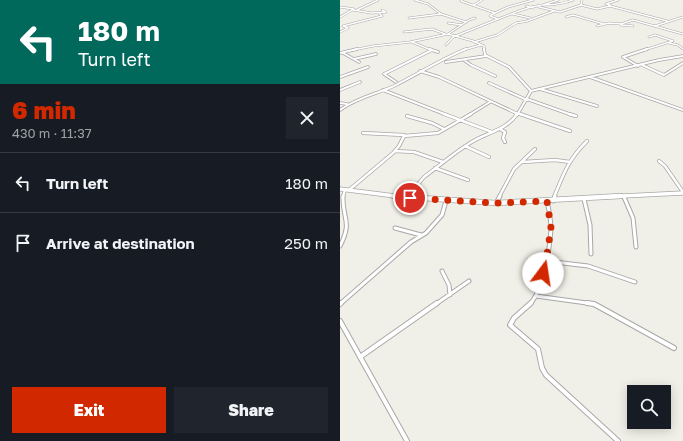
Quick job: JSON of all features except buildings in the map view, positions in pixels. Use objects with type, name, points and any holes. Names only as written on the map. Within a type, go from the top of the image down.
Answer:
[{"type":"street","points":[[357,10],[378,0]]},
{"type":"street","points":[[415,0],[428,4],[441,14],[466,22]]},
{"type":"street","points":[[462,0],[461,1],[495,13]]},
{"type":"street","points":[[474,5],[482,0]]},
{"type":"street","points":[[498,19],[490,16],[510,7],[533,0]]},
{"type":"street","points":[[537,8],[558,0]]},
{"type":"street","points":[[542,5],[548,6],[562,4],[572,0]]},
{"type":"street","points":[[581,6],[582,0]]},
{"type":"street","points":[[610,6],[606,4],[618,0]]},
{"type":"street","points":[[526,6],[561,12],[581,6],[597,9],[610,6],[667,21]]},
{"type":"street","points":[[340,7],[372,13],[386,12],[382,10]]},
{"type":"street","points":[[446,45],[450,38],[512,14],[534,8]]},
{"type":"street","points":[[340,17],[354,10]]},
{"type":"street","points":[[474,42],[497,35],[507,30],[511,25],[554,11]]},
{"type":"street","points":[[340,26],[382,16],[379,13]]},
{"type":"street","points":[[410,18],[441,14]]},
{"type":"street","points":[[512,14],[533,18]]},
{"type":"street","points":[[566,17],[573,15],[604,24]]},
{"type":"street","points":[[653,26],[683,17]]},
{"type":"street","points":[[341,53],[373,46],[410,42],[449,34],[466,22],[475,18]]},
{"type":"street","points":[[616,24],[633,20],[683,34]]},
{"type":"street","points":[[448,23],[462,25]]},
{"type":"street","points":[[597,26],[604,24],[633,26]]},
{"type":"street","points":[[340,32],[348,28],[343,26]]},
{"type":"street","points":[[404,32],[434,29],[482,45],[486,56]]},
{"type":"street","points":[[649,37],[655,35],[673,41],[668,44]]},
{"type":"street","points":[[410,42],[438,52]]},
{"type":"street","points":[[638,66],[623,57],[658,45],[675,44],[683,49]]},
{"type":"street","points":[[340,110],[347,104],[394,85],[457,52],[482,45]]},
{"type":"street","points":[[396,82],[384,74],[432,50]]},
{"type":"street","points":[[341,53],[359,62]]},
{"type":"street","points":[[354,59],[376,54]]},
{"type":"street","points":[[446,62],[486,56],[509,67],[532,91]]},
{"type":"street","points":[[398,197],[419,183],[435,168],[464,146],[500,129],[518,113],[532,91],[683,56]]},
{"type":"street","points":[[464,60],[495,76]]},
{"type":"street","points":[[642,65],[664,75],[683,63]]},
{"type":"street","points":[[340,77],[368,66]]},
{"type":"street","points":[[420,71],[439,77],[490,102],[570,131]]},
{"type":"street","points":[[590,77],[683,110]]},
{"type":"street","points":[[340,90],[360,82]]},
{"type":"street","points":[[489,84],[576,116]]},
{"type":"street","points":[[539,89],[597,106]]},
{"type":"street","points":[[382,90],[492,132]]},
{"type":"street","points":[[363,133],[427,135],[439,132],[472,111],[490,102]]},
{"type":"street","points":[[340,103],[347,104]]},
{"type":"street","points":[[407,116],[432,123],[444,129]]},
{"type":"street","points":[[500,129],[505,132],[503,138],[505,142]]},
{"type":"street","points":[[340,246],[347,226],[342,202],[347,190],[396,150],[406,135]]},
{"type":"street","points":[[553,201],[560,181],[574,154],[587,141]]},
{"type":"street","points":[[464,146],[489,157]]},
{"type":"street","points":[[496,203],[514,169],[523,162],[528,154],[535,149]]},
{"type":"street","points":[[396,150],[414,152],[443,162]]},
{"type":"street","points":[[523,162],[555,160],[570,162]]},
{"type":"street","points":[[660,161],[683,192]]},
{"type":"street","points":[[435,168],[468,180]]},
{"type":"street","points":[[340,189],[398,197],[496,203],[624,197],[683,192]]},
{"type":"street","points":[[624,197],[633,218],[636,247]]},
{"type":"street","points":[[584,199],[590,225],[590,254]]},
{"type":"street","points":[[340,304],[377,271],[421,235],[426,233],[442,215],[446,201]]},
{"type":"street","points":[[547,201],[551,228],[546,261],[536,296],[529,306],[512,321],[510,325],[538,349],[542,368],[546,375],[618,441]]},
{"type":"street","points":[[395,228],[421,235]]},
{"type":"street","points":[[546,261],[588,266],[635,282]]},
{"type":"street","points":[[442,271],[449,285],[450,295]]},
{"type":"street","points":[[360,357],[469,281]]},
{"type":"street","points":[[536,296],[594,304],[674,348]]},
{"type":"street","points":[[340,321],[407,441]]},
{"type":"route","points":[[410,198],[457,202],[496,203],[547,201],[551,228],[543,273]]}]
